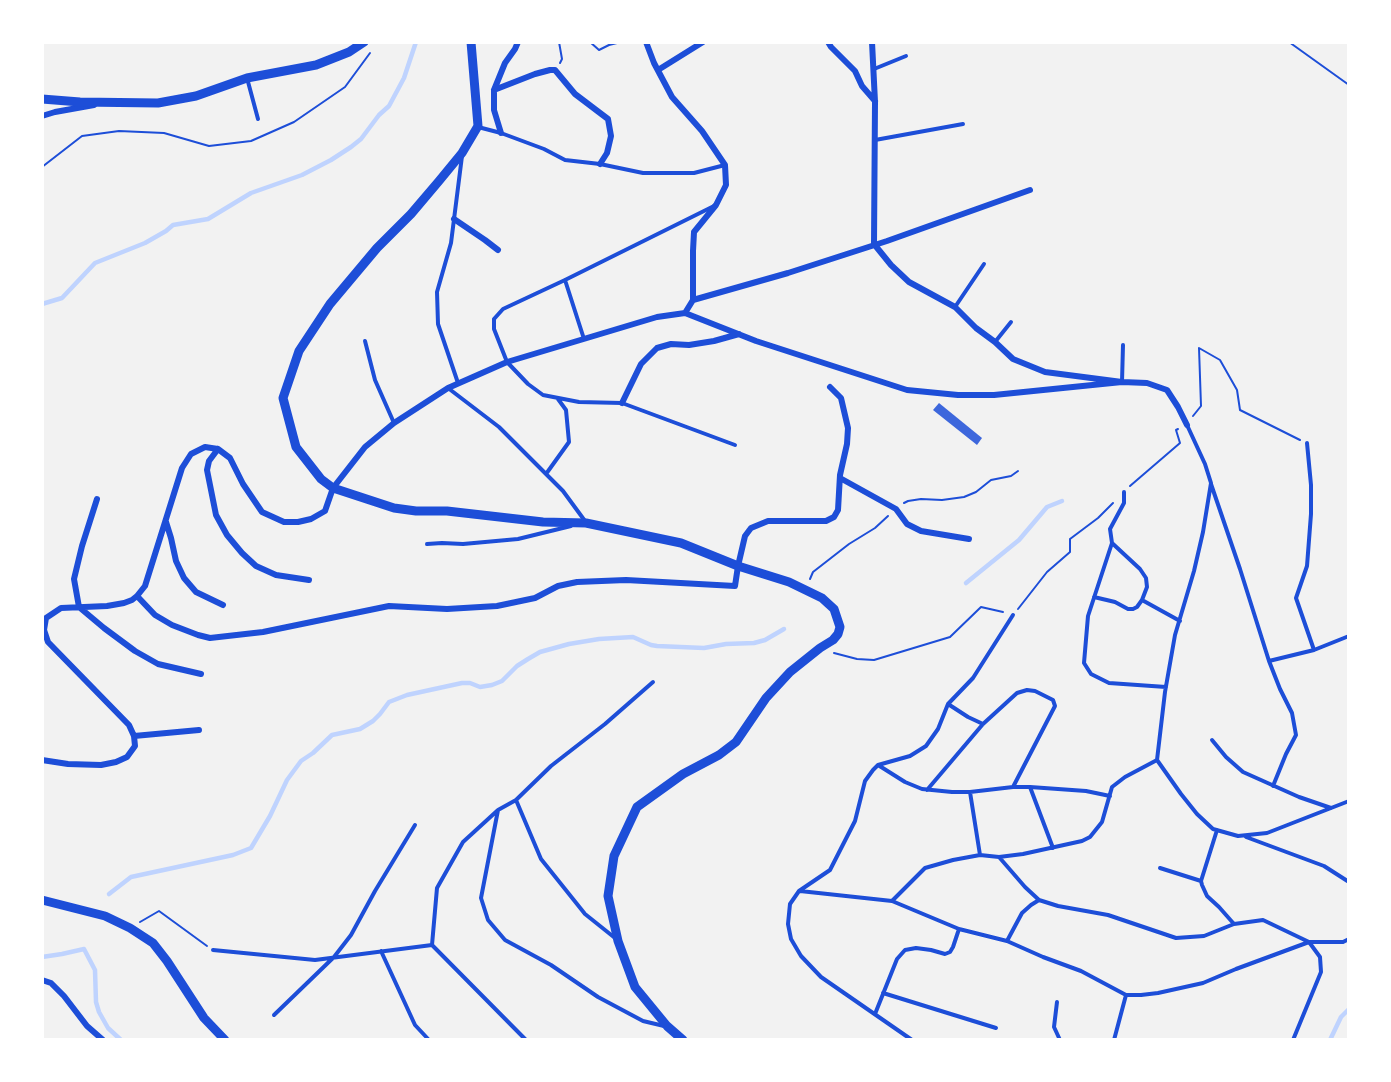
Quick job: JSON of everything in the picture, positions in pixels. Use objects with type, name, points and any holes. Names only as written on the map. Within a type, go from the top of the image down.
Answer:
[{"type":"street","points":[[471,42],[477,126],[462,153],[330,304],[299,351],[283,398],[296,447],[321,479],[333,488],[394,508],[447,511],[543,522],[586,523],[681,543],[738,566],[789,582],[822,597],[834,609],[840,627],[833,640],[790,672],[766,698],[736,742],[719,755],[682,774],[637,807],[614,856],[608,896],[618,941],[635,987],[667,1026],[683,1040]]},
{"type":"street","points":[[501,133],[494,110],[494,90],[505,63],[518,42]]},
{"type":"street","points":[[646,42],[672,97],[702,131],[725,165],[726,185],[716,205],[694,232],[693,300],[685,313]]},
{"type":"street","points":[[658,70],[703,42]]},
{"type":"street","points":[[828,42],[855,71],[862,86],[875,102]]},
{"type":"street","points":[[872,42],[875,102],[874,244],[891,265],[909,282],[955,307],[1013,359],[1045,372],[1147,383],[1167,390],[1186,425]]},
{"type":"street","points":[[42,99],[158,103],[196,96],[247,78],[316,65],[368,45]]},
{"type":"street","points":[[494,90],[534,74],[555,70],[575,94],[608,119],[611,136],[607,153],[600,164]]},
{"type":"street","points":[[42,116],[113,102]]},
{"type":"street","points":[[693,300],[897,238],[1030,190]]},
{"type":"street","points":[[454,219],[498,250]]},
{"type":"street","points":[[42,760],[101,765],[127,758],[135,746],[129,725],[48,642],[44,630],[46,618],[61,608],[107,606],[124,603],[136,596],[145,586],[182,468],[191,454],[205,447],[218,449],[230,458],[243,484],[262,512],[284,522],[311,519],[325,511],[333,488],[365,447],[394,423],[448,388],[507,362],[657,317],[685,313],[756,341],[907,390],[958,395],[994,395],[1122,382]]},
{"type":"street","points":[[622,404],[641,364],[657,348],[672,344],[689,345],[714,341],[739,334]]},
{"type":"street","points":[[136,596],[155,615],[172,625],[210,638],[263,632],[389,606],[447,609],[497,606],[535,598],[558,586],[577,582],[626,580],[735,586],[745,536],[751,528],[768,521],[826,521],[834,517],[838,510],[840,478],[848,428],[841,398],[830,387]]},
{"type":"street","points":[[218,449],[209,461],[207,470],[216,515],[227,535],[256,566],[276,575],[309,580]]},
{"type":"street","points":[[840,478],[896,508],[907,524],[921,531],[969,539]]},
{"type":"street","points":[[97,499],[74,579],[79,607],[135,651],[158,664],[201,674]]},
{"type":"street","points":[[165,522],[176,561],[184,578],[196,592],[223,605]]},
{"type":"street","points":[[134,736],[199,730]]},
{"type":"street","points":[[42,900],[105,916],[153,943],[204,1017],[225,1040]]},
{"type":"street","points":[[42,980],[51,982],[87,1026],[103,1040]]},
{"type":"lane","points":[[873,69],[906,56]]},
{"type":"lane","points":[[247,78],[258,119]]},
{"type":"lane","points":[[875,140],[963,124]]},
{"type":"lane","points":[[477,126],[544,149],[565,160],[643,172],[694,173],[725,165]]},
{"type":"lane","points":[[458,383],[438,324],[437,292],[452,243],[462,153]]},
{"type":"lane","points":[[716,205],[503,309],[494,319],[494,329],[507,362],[528,384],[543,395],[579,402],[622,404],[735,444]]},
{"type":"lane","points":[[955,307],[984,264]]},
{"type":"lane","points":[[566,280],[584,339]]},
{"type":"lane","points":[[995,342],[1011,322]]},
{"type":"lane","points":[[365,341],[375,380],[394,423]]},
{"type":"lane","points":[[1122,382],[1123,345]]},
{"type":"lane","points":[[427,544],[463,544],[518,539],[586,523],[562,491],[499,427],[448,388]]},
{"type":"lane","points":[[546,474],[569,442],[566,410],[558,399]]},
{"type":"lane","points":[[1186,425],[1204,464],[1269,661],[1292,713],[1296,735],[1273,786]]},
{"type":"lane","points":[[1307,443],[1311,514],[1307,566],[1296,598],[1314,650]]},
{"type":"lane","points":[[1210,483],[1203,532],[1175,635],[1157,760],[1197,814],[1213,829],[1238,836],[1267,833],[1349,801]]},
{"type":"lane","points":[[1124,492],[1124,503],[1110,529],[1112,543],[1088,616],[1084,663],[1091,674],[1109,683],[1166,687]]},
{"type":"lane","points":[[1094,597],[1133,609],[1142,600],[1147,587],[1146,578],[1140,569],[1112,543]]},
{"type":"lane","points":[[1142,600],[1180,621]]},
{"type":"lane","points":[[912,1040],[821,977],[801,956],[791,939],[788,924],[790,904],[799,891],[830,870],[855,821],[865,781],[878,765],[910,756],[926,746],[938,729],[948,704],[973,678],[1013,615]]},
{"type":"lane","points":[[1269,661],[1314,650],[1349,636]]},
{"type":"lane","points":[[526,1040],[432,945],[437,888],[463,842],[498,810],[516,800],[550,766],[605,724],[652,682]]},
{"type":"lane","points":[[927,790],[982,724],[1017,693],[1027,690],[1035,691],[1053,700],[1055,706],[1013,787]]},
{"type":"lane","points":[[948,704],[982,724]]},
{"type":"lane","points":[[1212,740],[1226,757],[1244,772],[1310,802],[1332,808]]},
{"type":"lane","points":[[892,901],[925,868],[980,855],[999,857],[1053,848],[1090,837],[1102,822],[1112,787],[1125,777],[1157,760]]},
{"type":"lane","points":[[878,765],[906,782],[927,790],[970,792],[1030,787],[1086,791],[1110,796]]},
{"type":"lane","points":[[1030,787],[1053,848]]},
{"type":"lane","points":[[970,792],[980,855]]},
{"type":"lane","points":[[516,800],[541,859],[585,914],[618,941]]},
{"type":"lane","points":[[498,810],[481,898],[488,920],[505,940],[551,965],[598,997],[643,1021],[667,1026]]},
{"type":"lane","points":[[274,1015],[334,957],[351,936],[415,825]]},
{"type":"lane","points":[[1217,830],[1201,881],[1207,896],[1234,924]]},
{"type":"lane","points":[[1243,836],[1324,866],[1349,882]]},
{"type":"lane","points":[[999,857],[1039,900],[1058,906],[1108,915],[1176,938],[1204,936],[1234,924],[1263,920],[1309,942],[1320,957],[1321,972],[1293,1040]]},
{"type":"lane","points":[[1160,868],[1201,881]]},
{"type":"lane","points":[[799,891],[892,901],[959,929],[1007,941],[1081,970],[1126,995],[1158,993],[1203,983],[1309,942],[1343,942],[1349,939]]},
{"type":"lane","points":[[1007,941],[1022,913],[1039,900]]},
{"type":"lane","points":[[874,1014],[897,959],[905,950],[916,948],[945,954],[953,947],[959,929]]},
{"type":"lane","points":[[213,950],[315,960],[432,945]]},
{"type":"lane","points":[[381,951],[415,1025],[429,1040]]},
{"type":"lane","points":[[883,993],[996,1028]]},
{"type":"lane","points":[[1114,1040],[1126,995]]},
{"type":"lane","points":[[1057,1002],[1054,1027],[1060,1040]]},
{"type":"path","points":[[555,70],[562,59],[559,42]]},
{"type":"path","points":[[590,42],[599,50],[621,42]]},
{"type":"path","points":[[1289,42],[1349,85]]},
{"type":"path","points":[[42,167],[82,136],[119,131],[164,133],[209,146],[251,141],[294,122],[345,87],[369,55],[368,45]]},
{"type":"path","points":[[820,648],[857,659],[874,660],[950,637],[981,607],[1013,615],[1047,572],[1070,552],[1070,539],[1098,518],[1180,443],[1176,430],[1186,425],[1201,406],[1199,348],[1220,360],[1237,390],[1240,410],[1307,443]]},
{"type":"path","points":[[129,928],[159,911],[213,950]]},
{"type":"building","points":[[939,403],[982,438],[977,445],[933,410]]},
{"type":"waterway","points":[[42,304],[62,298],[95,263],[145,243],[173,225],[208,219],[251,193],[302,175],[351,147],[361,139],[379,115],[389,106],[404,78],[416,42]]},
{"type":"waterway","points":[[966,583],[1019,540],[1047,507],[1062,501]]},
{"type":"waterway","points":[[109,894],[131,877],[233,855],[251,848],[270,816],[287,780],[301,761],[332,735],[360,729],[373,721],[389,702],[407,695],[462,683],[480,687],[492,685],[502,681],[517,666],[540,652],[569,644],[633,637],[657,646],[704,648],[754,643],[765,640],[784,629]]},
{"type":"waterway","points":[[42,957],[84,949],[95,970],[96,1002],[99,1012],[108,1028],[121,1040]]},
{"type":"waterway","points":[[1330,1040],[1341,1017],[1349,1009]]}]
